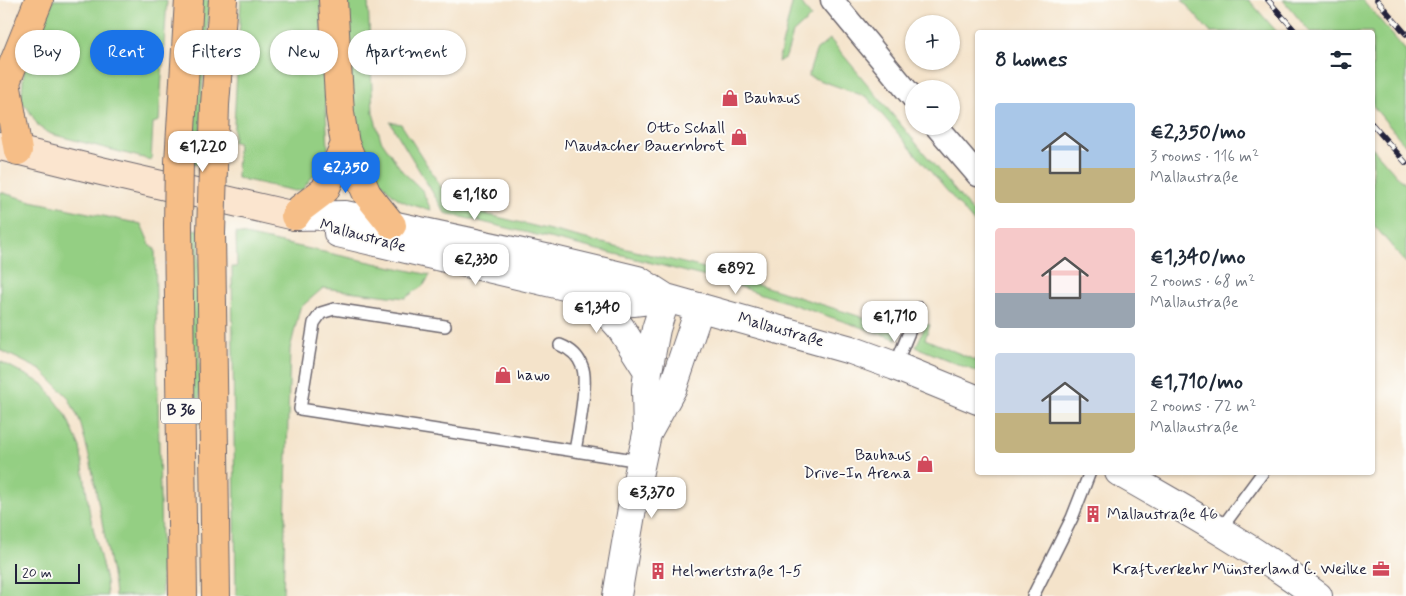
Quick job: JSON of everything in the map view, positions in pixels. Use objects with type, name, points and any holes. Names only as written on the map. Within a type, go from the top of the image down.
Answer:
[{"type":"highway","points":[[9,148],[3,86],[39,0]]},
{"type":"highway","name":"B 36","points":[[183,596],[178,226],[179,162],[189,0]]},
{"type":"highway","name":"B 36","points":[[216,596],[211,233],[216,86],[223,0]]},
{"type":"highway","points":[[333,0],[340,113],[345,144],[368,194],[392,225]]},
{"type":"highway","points":[[295,216],[300,209],[325,190],[345,144]]},
{"type":"main road","name":"Mallaustraße","points":[[9,148],[295,216]]},
{"type":"street","points":[[832,0],[905,88]]},
{"type":"street","points":[[944,135],[975,170]]},
{"type":"street","name":"Mallaustraße","points":[[295,216],[345,215],[638,280],[666,298],[812,339],[895,366],[975,399]]},
{"type":"street","name":"Mallaustraße","points":[[295,216],[341,234],[633,302],[666,298]]},
{"type":"street","points":[[560,284],[610,317],[620,327],[648,371]]},
{"type":"street","points":[[617,596],[647,434],[646,389],[648,371],[656,329],[666,298]]},
{"type":"street","points":[[647,434],[674,388],[700,307]]},
{"type":"street","points":[[1124,475],[1220,530],[1286,572],[1318,596]]},
{"type":"lane","points":[[895,366],[919,308]]},
{"type":"lane","points":[[445,326],[334,309],[321,313],[314,323],[300,409],[641,461]]},
{"type":"lane","points":[[560,345],[568,348],[578,358],[584,371],[575,451]]},
{"type":"lane","points":[[1033,596],[1072,518],[1089,475]]},
{"type":"lane","points":[[1220,530],[1261,475]]},
{"type":"green space","points":[[53,0],[167,0],[164,45],[164,30],[90,30],[90,75],[162,75],[159,121],[153,123],[151,160],[51,134],[39,127],[27,107],[21,102],[24,75],[80,75],[80,30],[41,30]]},
{"type":"green space","points":[[201,0],[210,0],[207,30],[199,30]]},
{"type":"green space","points":[[241,0],[320,0],[322,30],[270,30],[270,75],[324,75],[328,148],[325,167],[322,173],[316,172],[302,190],[295,191],[237,178],[238,143],[233,142],[237,75],[260,75],[260,30],[239,30]]},
{"type":"green space","points":[[342,0],[368,0],[369,30],[348,30],[348,71]]},
{"type":"green space","points":[[793,0],[799,0],[811,17],[793,33],[786,57],[778,62]]},
{"type":"green space","points":[[1182,0],[1249,0],[1275,30],[1208,30]]},
{"type":"green space","points":[[1283,0],[1363,0],[1406,51],[1406,146],[1375,108],[1375,30],[1308,30]]},
{"type":"green space","points":[[830,39],[905,130],[905,135],[909,135],[975,215],[975,224],[867,97],[808,76],[816,51]]},
{"type":"green space","points":[[196,75],[203,75],[199,164],[191,164]]},
{"type":"green space","points":[[348,75],[371,75],[373,113],[381,140],[402,171],[422,190],[431,210],[399,199],[389,191],[377,176],[372,178],[351,107]]},
{"type":"green space","points":[[390,122],[401,124],[453,206],[716,271],[896,328],[901,314],[905,315],[896,339],[729,283],[445,213]]},
{"type":"green space","points":[[1375,150],[1406,186],[1406,263],[1375,226]]},
{"type":"green space","points":[[0,192],[31,201],[141,224],[151,247],[155,249],[162,596],[115,596],[91,464],[80,421],[68,397],[41,370],[0,350]]},
{"type":"green space","points":[[190,229],[199,230],[200,423],[192,422]]},
{"type":"green space","points":[[236,233],[430,275],[424,285],[405,298],[323,288],[300,308],[290,349],[283,596],[236,596],[232,267],[237,267]]},
{"type":"green space","points":[[926,324],[930,325],[925,339],[975,360],[975,371],[916,347]]},
{"type":"green space","points":[[0,361],[43,384],[65,413],[80,447],[90,515],[106,581],[107,596],[0,596]]},
{"type":"railway","points":[[1268,0],[1294,30]]},
{"type":"railway","points":[[1377,0],[1406,34]]},
{"type":"railway","points":[[1375,127],[1406,163]]},
{"type":"place","name":"Bauhaus","points":[[730,98]]},
{"type":"place","name":"Otto Schall Maudacher Bauernbrot","points":[[739,137]]},
{"type":"place","name":"hawo","points":[[503,375]]},
{"type":"place","name":"Bauhaus Drive-In Arena","points":[[925,464]]},
{"type":"place","name":"Mallaustraße 46","points":[[1093,514]]},
{"type":"place","name":"Kraftverkehr Münsterland C. Weilke","points":[[1381,569]]},
{"type":"place","name":"Helmertstraße 1-5","points":[[658,571]]}]
